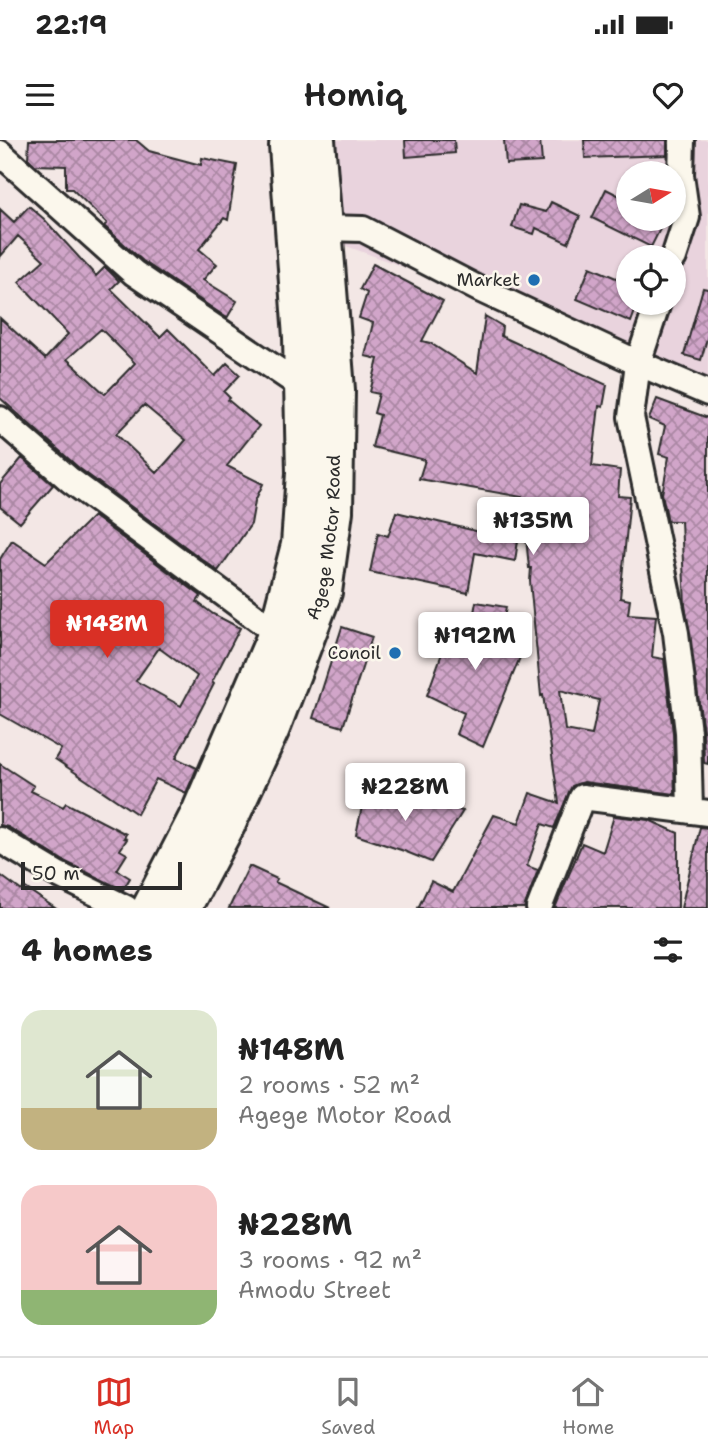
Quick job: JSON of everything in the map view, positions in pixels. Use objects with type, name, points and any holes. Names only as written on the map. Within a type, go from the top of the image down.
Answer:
[{"type":"highway","name":"Agege Motor Road","points":[[152,908],[201,813],[278,634],[301,545],[306,473],[303,337],[289,140]]},
{"type":"highway","name":"Agege Motor Road","points":[[181,908],[226,823],[270,727],[322,592],[333,511],[335,390],[315,140]]},
{"type":"street","points":[[678,245],[687,217],[681,175],[682,140]]},
{"type":"street","points":[[0,153],[134,273],[304,388]]},
{"type":"street","points":[[323,228],[363,229],[480,289],[708,393]]},
{"type":"street","points":[[539,908],[582,796],[699,812],[676,633],[631,417],[638,363],[654,315]]},
{"type":"street","points":[[0,419],[70,480],[278,634]]},
{"type":"street","points":[[0,840],[57,874],[126,908]]},
{"type":"shaded area","name":"Market","points":[[332,140],[708,140],[708,378],[338,243]]},
{"type":"building","points":[[29,140],[136,140],[149,151],[201,165],[202,158],[237,165],[228,220],[224,218],[199,249],[217,264],[203,280],[237,301],[227,318],[143,261],[104,226],[107,223],[72,189],[66,189],[66,166],[35,165],[28,158]]},
{"type":"building","points":[[405,140],[454,140],[455,153],[406,157]]},
{"type":"building","points":[[504,140],[540,140],[542,162],[506,164]]},
{"type":"building","points":[[584,140],[667,140],[667,155],[585,158]]},
{"type":"building","points":[[606,189],[616,194],[616,230],[592,218]]},
{"type":"building","points":[[551,202],[580,216],[568,243],[536,228],[534,234],[512,227],[519,205],[546,212]]},
{"type":"building","points":[[29,206],[96,276],[105,267],[119,281],[111,289],[160,337],[168,329],[215,376],[227,363],[240,375],[224,392],[230,398],[228,400],[259,426],[227,466],[263,484],[255,501],[251,524],[218,571],[79,468],[0,398],[0,318],[45,359],[68,334],[19,282],[44,260],[18,236],[0,257],[0,209],[14,222]],"holes":[[[101,329],[135,363],[105,394],[67,359]],[[144,405],[186,440],[157,473],[116,434]]]},
{"type":"building","points":[[618,231],[659,231],[652,245]]},
{"type":"building","points":[[373,264],[443,301],[422,341],[430,343],[477,373],[485,316],[502,326],[501,336],[607,385],[603,407],[599,406],[592,466],[620,470],[618,496],[630,497],[620,598],[630,600],[628,614],[656,616],[652,657],[664,659],[673,733],[675,794],[584,782],[572,786],[554,828],[542,824],[527,866],[538,870],[524,908],[418,908],[431,881],[453,892],[494,815],[519,823],[530,793],[559,803],[543,695],[541,696],[531,568],[524,517],[520,516],[522,497],[419,479],[425,460],[372,447],[380,415],[374,413],[379,394],[370,392],[378,359],[365,356],[373,323],[359,318],[367,293],[360,289]],"holes":[[[560,690],[599,700],[592,735],[565,730]]]},
{"type":"building","points":[[590,267],[616,278],[616,315],[634,315],[631,322],[577,299]]},
{"type":"building","points":[[703,288],[708,289],[708,335],[701,360],[684,355]]},
{"type":"building","points":[[657,399],[708,418],[708,764],[704,763],[703,730],[685,605],[681,521],[668,521],[662,494],[669,457],[659,454],[665,426],[649,419]]},
{"type":"building","points":[[22,458],[53,485],[20,523],[0,507],[0,484]]},
{"type":"building","points":[[396,512],[518,541],[515,561],[475,553],[468,593],[370,572],[378,533],[388,536]]},
{"type":"building","points":[[93,516],[201,596],[197,602],[240,628],[176,758],[197,768],[186,793],[156,779],[137,814],[55,759],[61,749],[0,714],[0,559],[12,540],[46,563]],"holes":[[[159,648],[197,676],[181,706],[136,681]]]},
{"type":"building","points":[[476,602],[506,607],[497,655],[523,650],[483,747],[456,734],[464,713],[427,695],[445,645],[440,642],[473,618]]},
{"type":"building","points":[[342,627],[372,637],[343,727],[313,718]]},
{"type":"building","points":[[0,764],[34,786],[31,791],[63,807],[66,803],[126,834],[124,838],[127,839],[120,850],[127,854],[117,870],[130,878],[123,890],[0,825]]},
{"type":"building","points":[[366,787],[409,798],[408,800],[463,811],[431,862],[356,835]]},
{"type":"building","points":[[614,816],[649,820],[678,833],[678,908],[555,908],[582,843],[603,852]]},
{"type":"building","points":[[700,827],[708,828],[708,908],[681,908]]},
{"type":"building","points":[[249,866],[277,879],[275,882],[330,908],[229,908]]},
{"type":"building","points":[[0,875],[22,891],[24,887],[55,908],[0,908]]},
{"type":"place","name":"Market","points":[[534,280]]},
{"type":"place","name":"Conoil","points":[[395,653]]}]
